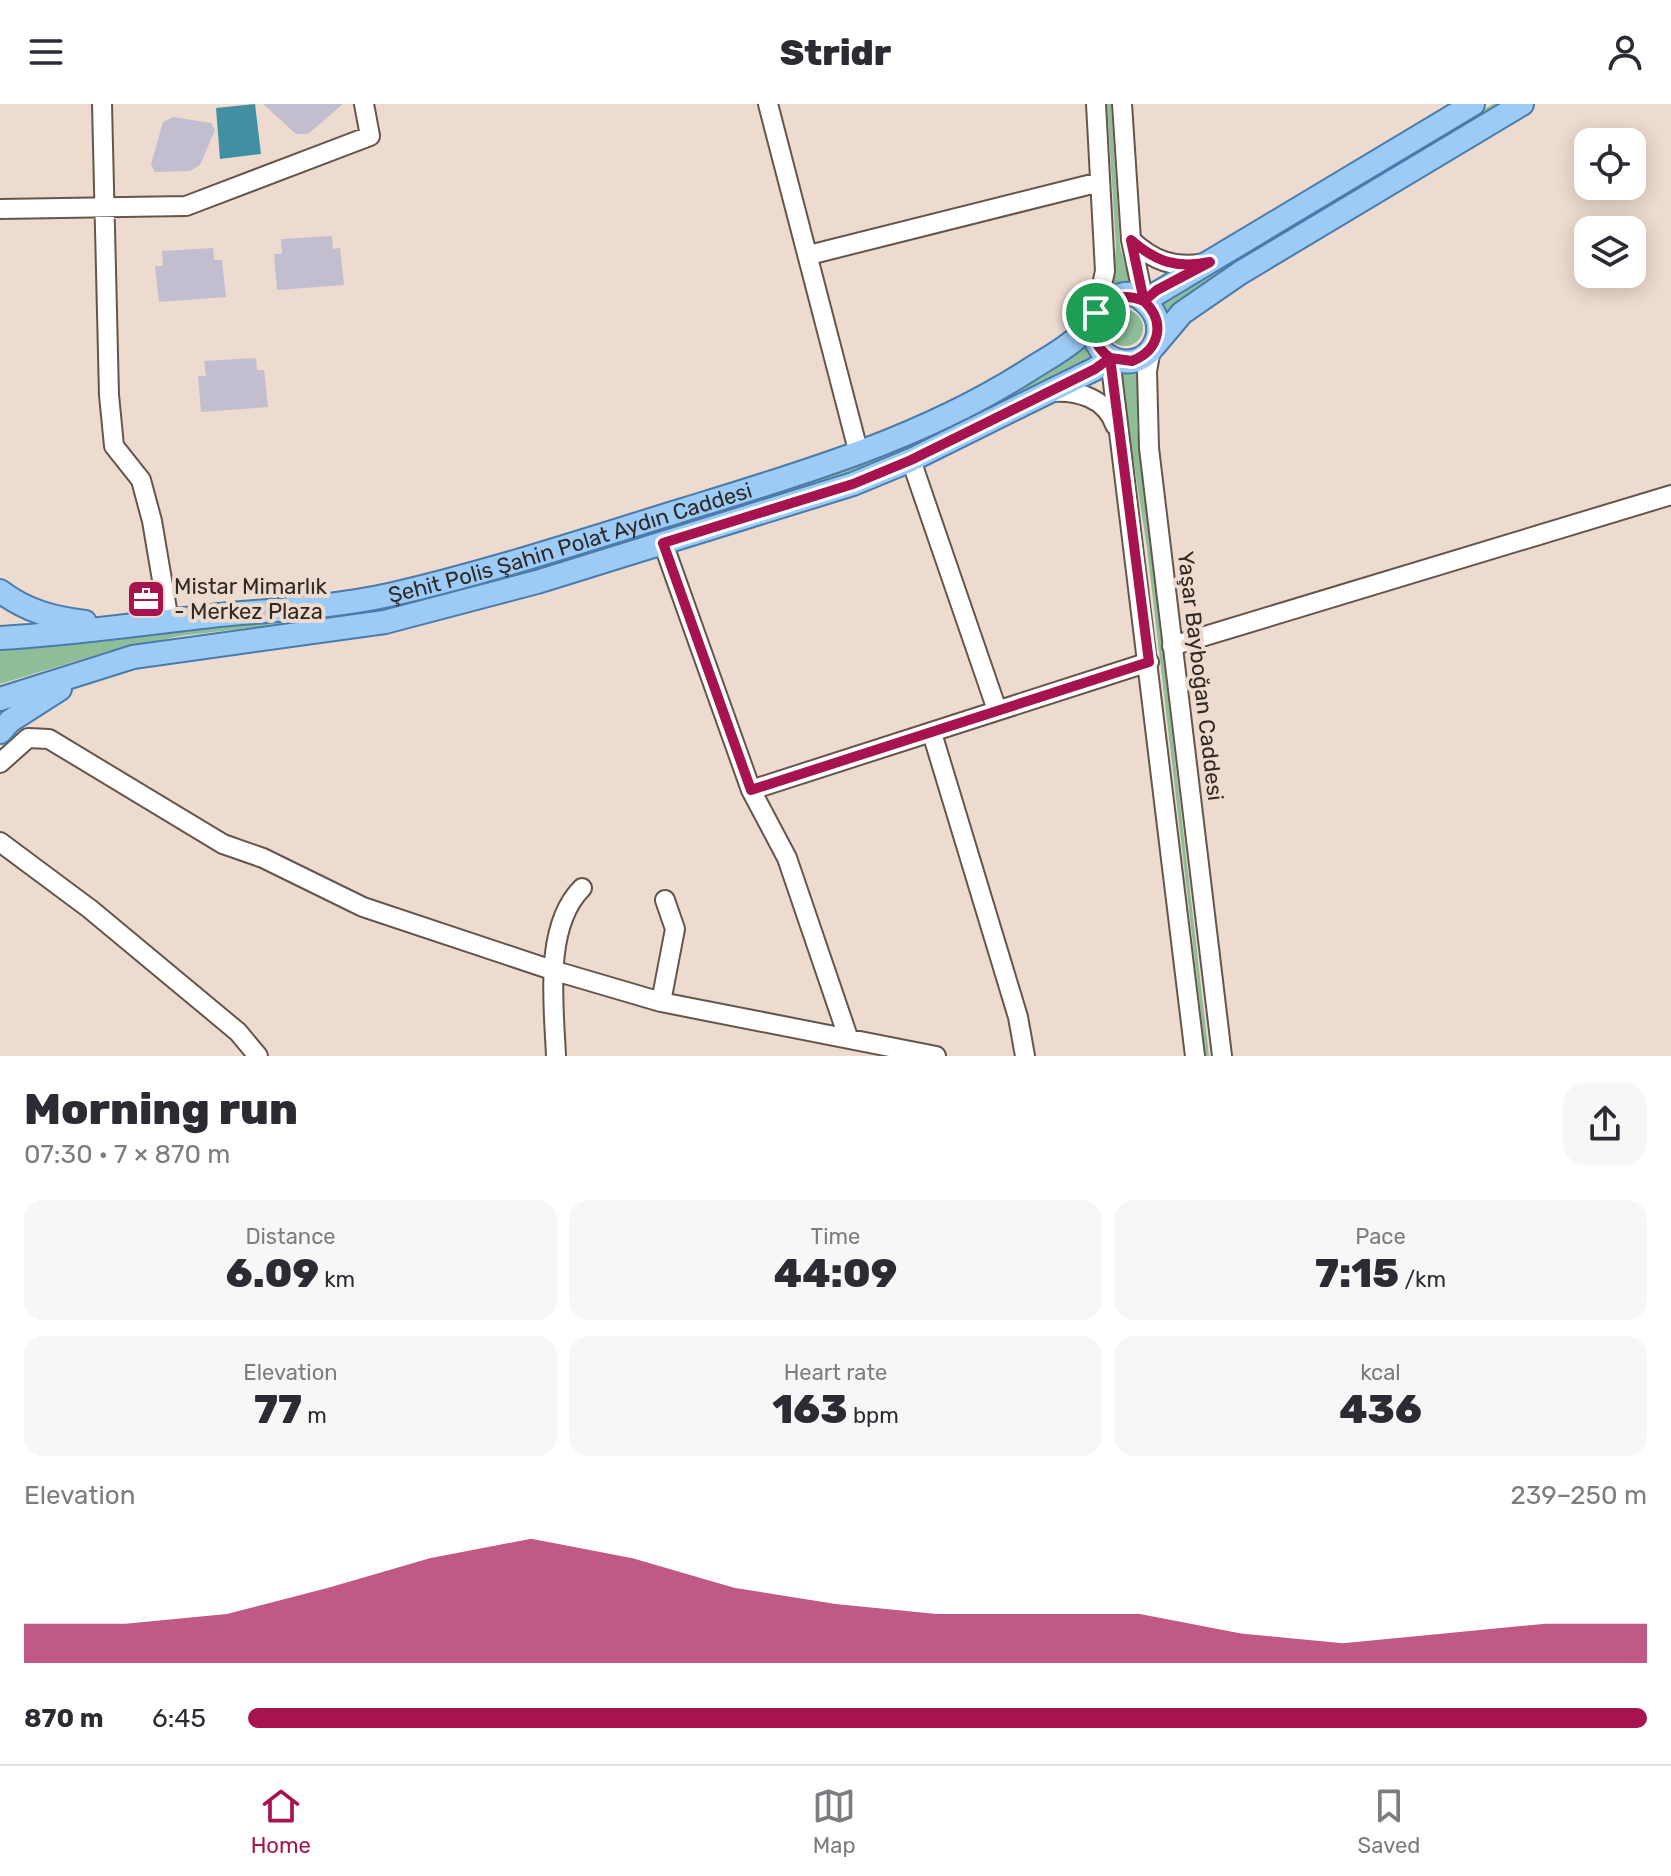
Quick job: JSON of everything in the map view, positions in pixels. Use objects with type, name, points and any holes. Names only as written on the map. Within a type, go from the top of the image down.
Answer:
[{"type":"main road","points":[[1144,301],[1157,290],[1210,262],[1473,104]]},
{"type":"main road","points":[[1151,349],[1158,327],[1156,316],[1144,301],[1121,296],[1111,299],[1096,313],[1092,334],[1101,352],[1110,358],[1132,361],[1151,349],[1182,313],[1240,273],[1522,104]]},
{"type":"main road","name":"Şehit Polis Şahin Polat Aydın Caddesi","points":[[0,638],[386,595],[570,544],[859,454],[940,418],[1020,376],[1080,335],[1096,313]]},
{"type":"main road","name":"Şehit Polis Şahin Polat Aydın Caddesi","points":[[0,699],[133,657],[385,622],[794,504],[911,460],[1095,369],[1110,358]]},
{"type":"main road","points":[[0,591],[16,603],[54,619],[122,626]]},
{"type":"main road","points":[[0,732],[48,694],[133,657]]},
{"type":"street","points":[[102,104],[109,395],[114,446],[141,480],[152,521],[169,621]]},
{"type":"street","points":[[0,209],[186,206],[370,136],[364,104]]},
{"type":"street","points":[[768,104],[859,454]]},
{"type":"street","points":[[1096,104],[1105,271],[1096,313]]},
{"type":"street","points":[[1122,104],[1131,240],[1144,301]]},
{"type":"street","points":[[809,255],[1100,182]]},
{"type":"street","points":[[1131,240],[1152,257],[1175,266],[1210,262]]},
{"type":"street","name":"Yaşar Bayboğan Caddesi","points":[[1151,349],[1147,371],[1149,448],[1222,1056]]},
{"type":"street","points":[[1110,358],[1195,1056]]},
{"type":"street","points":[[1044,393],[1065,391],[1093,398],[1111,414],[1124,454]]},
{"type":"street","points":[[911,460],[997,710]]},
{"type":"street","points":[[1172,646],[1671,495]]},
{"type":"street","points":[[663,543],[751,790],[787,858],[848,1037]]},
{"type":"street","points":[[751,790],[1149,662]]},
{"type":"street","points":[[932,733],[1018,1017],[1025,1056]]},
{"type":"street","points":[[0,763],[28,738],[49,739],[223,844],[263,858],[363,907],[552,970],[661,1002],[936,1056]]},
{"type":"street","points":[[0,842],[101,918],[238,1032],[258,1056]]},
{"type":"street","points":[[556,1056],[552,970],[568,908],[582,888]]},
{"type":"street","points":[[661,1002],[675,929],[665,900]]},
{"type":"green space","points":[[1107,104],[1111,104],[1120,246],[1130,283],[1113,285],[1116,247]]},
{"type":"green space","points":[[1493,104],[1500,104],[1215,276],[1164,314],[1159,299],[1212,273]]},
{"type":"green space","points":[[1125,310],[1138,315],[1143,328],[1138,341],[1125,346],[1112,341],[1107,328],[1112,315]]},
{"type":"green space","points":[[1084,343],[1093,359],[873,464],[517,576],[364,614],[180,636],[109,651],[0,684],[0,648],[312,617],[418,599],[824,478],[872,460],[1025,386]]},
{"type":"green space","points":[[1138,369],[1137,427],[1209,1056],[1206,1056],[1147,548],[1120,373]]},
{"type":"water","points":[[255,104],[261,154],[220,159],[216,108]]},
{"type":"building","points":[[263,104],[343,104],[308,134],[296,134]]},
{"type":"building","points":[[173,117],[211,123],[215,130],[200,165],[190,171],[155,172],[151,164],[163,122]]},
{"type":"building","points":[[332,236],[333,249],[340,248],[344,285],[277,290],[274,254],[282,254],[281,239]]},
{"type":"building","points":[[213,248],[214,260],[222,260],[226,297],[159,302],[155,266],[163,266],[162,251]]},
{"type":"building","points":[[256,358],[257,370],[264,370],[268,407],[201,412],[198,376],[206,376],[204,361]]},
{"type":"place","name":"Mistar Mimarlık - Merkez Plaza","points":[[146,599]]},
{"type":"route","points":[[1096,313],[1092,334],[1101,352],[1110,358],[1095,369],[911,460],[853,484],[663,543],[751,790],[1149,662],[1124,454],[1110,379],[1110,358],[1132,361],[1143,357],[1157,339],[1158,327],[1156,316],[1144,301],[1157,290],[1210,262],[1188,267],[1175,266],[1152,257],[1131,240],[1144,301],[1121,296],[1102,305],[1096,313]]}]
